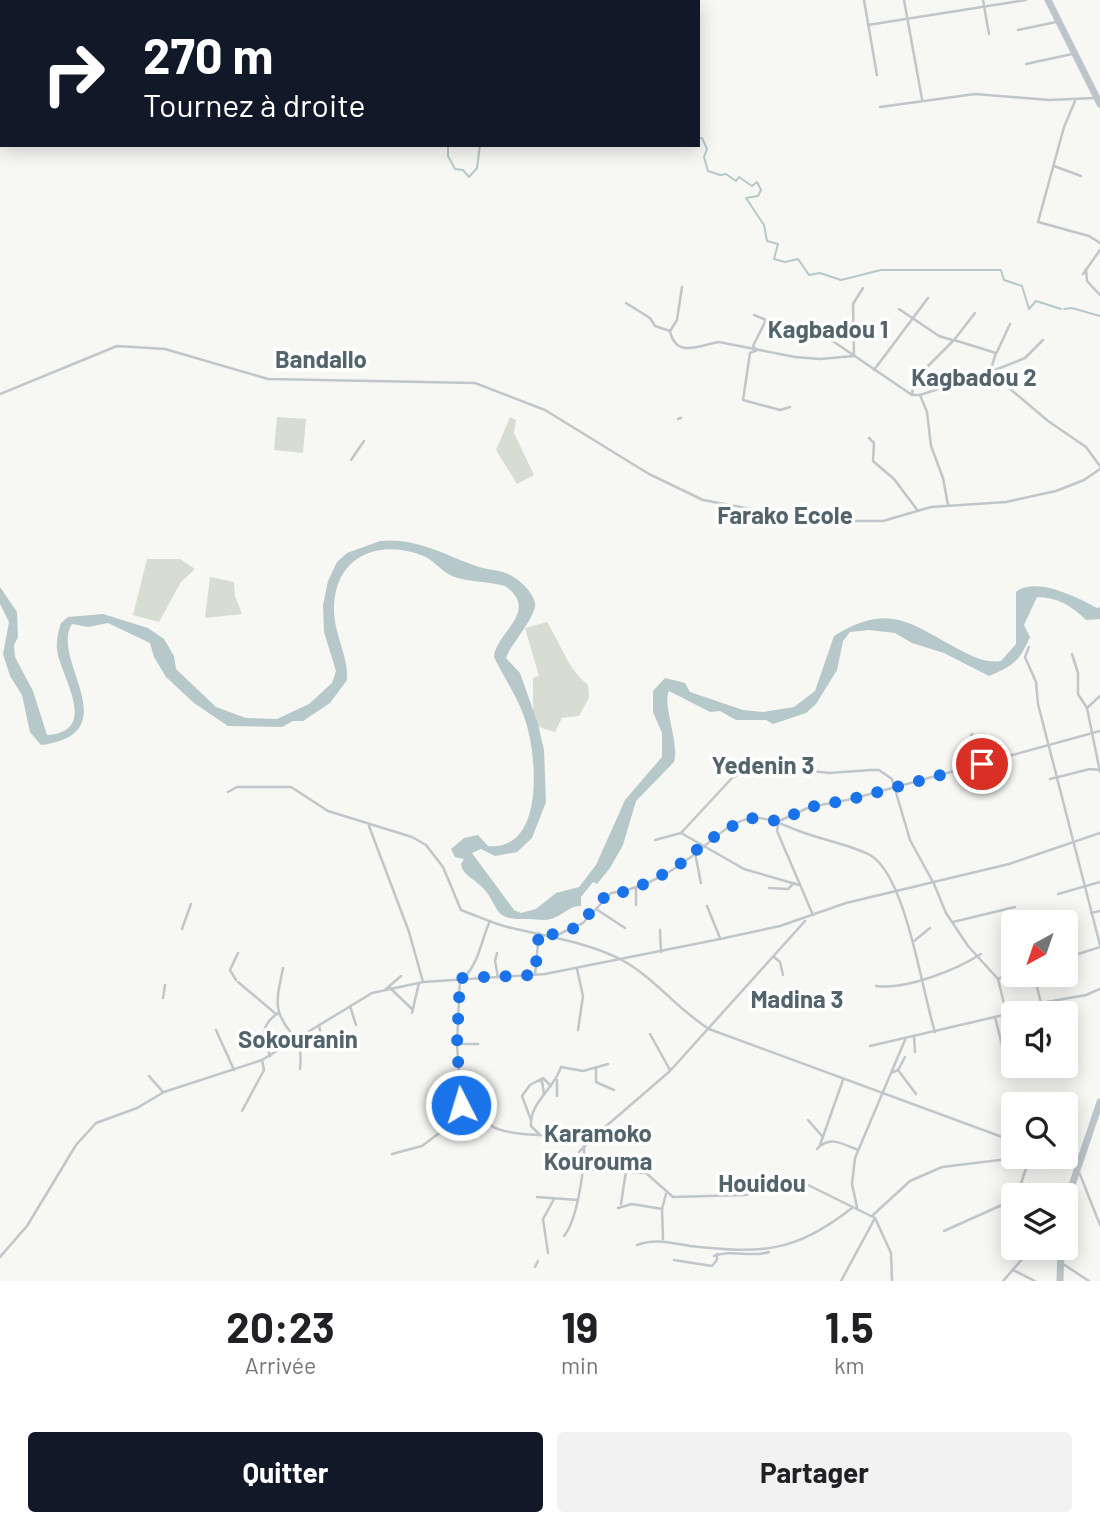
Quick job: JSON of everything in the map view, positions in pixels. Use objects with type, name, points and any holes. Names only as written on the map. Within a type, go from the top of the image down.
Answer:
[{"type":"highway","points":[[1048,0],[1098,101]]},
{"type":"highway","points":[[1078,1166],[1100,1102]]},
{"type":"highway","points":[[1060,1262],[1060,1281]]},
{"type":"street","points":[[864,0],[877,75]]},
{"type":"street","points":[[904,0],[922,99]]},
{"type":"street","points":[[983,0],[989,34]]},
{"type":"street","points":[[868,25],[1026,0]]},
{"type":"street","points":[[1018,30],[1059,22]]},
{"type":"street","points":[[1026,64],[1075,54]]},
{"type":"street","points":[[880,107],[922,99],[975,94],[1098,101]]},
{"type":"street","points":[[1074,101],[1063,127],[1038,222],[1089,236],[1100,243]]},
{"type":"street","points":[[1054,166],[1081,176]]},
{"type":"street","points":[[1083,274],[1100,250]]},
{"type":"street","points":[[1086,269],[1087,281],[1100,295]]},
{"type":"street","points":[[681,288],[677,320],[670,331],[674,344],[680,348],[703,347],[719,342],[820,359],[852,355]]},
{"type":"street","points":[[852,355],[853,304],[863,288]]},
{"type":"street","points":[[874,370],[928,298]]},
{"type":"street","points":[[626,303],[650,318],[654,326],[670,331]]},
{"type":"street","points":[[899,309],[939,336],[996,353]]},
{"type":"street","points":[[924,370],[954,340],[975,313]]},
{"type":"street","points":[[754,315],[766,320],[753,346],[757,350]]},
{"type":"street","points":[[990,372],[1010,324]]},
{"type":"street","points":[[818,331],[912,395],[920,396],[990,372],[1032,354],[1044,340]]},
{"type":"street","points":[[0,394],[117,346],[165,349],[268,379],[475,383],[545,410],[649,474],[703,500],[779,517],[860,523],[883,522],[918,511],[948,506],[1031,498],[1084,480],[1100,467],[1086,447],[1048,421],[990,372]]},
{"type":"street","points":[[757,350],[750,353],[743,400],[780,410],[790,407]]},
{"type":"street","points":[[912,395],[913,388]]},
{"type":"street","points":[[920,396],[928,412],[931,446],[943,478],[948,506]]},
{"type":"street","points":[[869,438],[874,443],[873,461],[890,474],[918,511]]},
{"type":"street","points":[[351,460],[364,441]]},
{"type":"street","points":[[1029,646],[1025,657],[1036,682],[1038,704],[1100,946],[1078,954]]},
{"type":"street","points":[[1050,779],[1090,769],[1100,771],[1087,708],[1078,694],[1077,673],[1072,654]]},
{"type":"street","points":[[1087,708],[1100,696]]},
{"type":"street","points":[[779,821],[810,807],[852,799],[1100,731]]},
{"type":"street","points":[[655,840],[681,834],[732,778],[757,768],[769,766],[829,774],[879,770],[892,779],[910,840],[946,913],[998,979],[1003,1001]]},
{"type":"street","points":[[228,792],[237,788],[292,787],[328,811],[412,837],[426,845],[443,867],[461,910],[511,928],[555,936],[622,960],[709,1029],[1001,1137]]},
{"type":"street","points":[[555,936],[583,923],[611,892],[624,893],[676,867],[700,846],[736,824],[750,818],[779,821],[800,832],[872,856],[892,880],[912,942],[935,1032]]},
{"type":"street","points":[[779,821],[777,831],[813,915]]},
{"type":"street","points":[[369,825],[409,932],[421,982],[412,1011],[388,988]]},
{"type":"street","points":[[0,1257],[27,1226],[85,1133],[96,1123],[137,1108],[164,1092],[262,1060],[373,993],[421,982],[535,975],[577,969],[720,940],[798,921],[846,903],[934,884],[1100,833]]},
{"type":"street","points":[[681,834],[744,869],[799,885]]},
{"type":"street","points":[[695,853],[701,883]]},
{"type":"street","points":[[1058,894],[1100,882]]},
{"type":"street","points":[[769,888],[788,889],[794,883]]},
{"type":"street","points":[[636,887],[636,905]]},
{"type":"street","points":[[182,929],[191,904]]},
{"type":"street","points":[[707,906],[720,940]]},
{"type":"street","points":[[953,922],[1015,907]]},
{"type":"street","points":[[595,909],[625,928]]},
{"type":"street","points":[[1091,913],[1100,911]]},
{"type":"street","points":[[579,1152],[670,1071],[807,918]]},
{"type":"street","points":[[465,978],[477,964],[481,940],[490,921]]},
{"type":"street","points":[[795,932],[798,921]]},
{"type":"street","points":[[912,942],[930,928]]},
{"type":"street","points":[[660,930],[662,951]]},
{"type":"street","points":[[535,975],[539,932]]},
{"type":"street","points":[[238,953],[230,970],[237,981],[278,1013],[302,1051],[300,1069]]},
{"type":"street","points":[[497,953],[495,961],[498,977]]},
{"type":"street","points":[[876,986],[887,988],[954,969],[979,955]]},
{"type":"street","points":[[774,957],[782,966],[783,975]]},
{"type":"street","points":[[270,1056],[263,1033],[278,1013],[279,981],[283,968]]},
{"type":"street","points":[[577,969],[583,996],[578,1030]]},
{"type":"street","points":[[388,988],[401,976]]},
{"type":"street","points":[[460,978],[457,1044],[461,1105]]},
{"type":"street","points":[[163,998],[165,985]]},
{"type":"street","points":[[1052,1001],[1086,995],[1100,989]]},
{"type":"street","points":[[350,1006],[356,1025]]},
{"type":"street","points":[[870,1046],[1001,1016]]},
{"type":"street","points":[[995,1017],[1001,1041]]},
{"type":"street","points":[[319,1025],[323,1048]]},
{"type":"street","points":[[216,1030],[234,1070]]},
{"type":"street","points":[[650,1034],[670,1071]]},
{"type":"street","points":[[914,1036],[915,1052]]},
{"type":"street","points":[[857,1209],[853,1196],[852,1169],[905,1040]]},
{"type":"street","points":[[457,1044],[478,1044]]},
{"type":"street","points":[[891,1073],[898,1070],[905,1057]]},
{"type":"street","points":[[242,1111],[264,1070],[262,1060]]},
{"type":"street","points":[[557,1096],[557,1080],[561,1067],[583,1071],[608,1064]]},
{"type":"street","points":[[596,1067],[596,1082],[614,1090]]},
{"type":"street","points":[[898,1070],[916,1094]]},
{"type":"street","points":[[149,1076],[164,1092]]},
{"type":"street","points":[[539,1134],[531,1126],[523,1096],[543,1078],[551,1086]]},
{"type":"street","points":[[531,1120],[544,1094],[557,1080]]},
{"type":"street","points":[[817,1149],[843,1080]]},
{"type":"street","points":[[537,1081],[542,1081],[544,1094]]},
{"type":"street","points":[[461,1094],[482,1100],[488,1123]]},
{"type":"street","points":[[808,1120],[827,1141],[858,1150]]},
{"type":"street","points":[[392,1154],[422,1146],[450,1125],[488,1123],[517,1134],[597,1134]]},
{"type":"street","points":[[564,1236],[576,1214],[585,1146],[583,1136]]},
{"type":"street","points":[[820,1145],[827,1141]]},
{"type":"street","points":[[841,1281],[874,1217],[910,1181],[942,1167],[1001,1160]]},
{"type":"street","points":[[1078,1166],[1100,1225]]},
{"type":"street","points":[[581,1169],[646,1172],[666,1194],[673,1197],[745,1195],[799,1181],[874,1217],[891,1252],[892,1281]]},
{"type":"street","points":[[626,1171],[620,1206],[632,1204],[663,1209]]},
{"type":"street","points":[[663,1239],[666,1194]]},
{"type":"street","points":[[537,1197],[578,1200]]},
{"type":"street","points":[[548,1253],[549,1239],[543,1219],[554,1199]]},
{"type":"street","points":[[944,1231],[1001,1205]]},
{"type":"street","points":[[674,1260],[712,1266],[717,1260],[716,1255],[726,1251],[754,1255],[776,1249],[804,1240],[852,1208]]},
{"type":"street","points":[[637,1245],[663,1239],[712,1248],[776,1249]]},
{"type":"street","points":[[1003,1281],[1022,1260]]},
{"type":"street","points":[[535,1267],[538,1261]]},
{"type":"street","points":[[1060,1262],[1089,1281]]},
{"type":"street","points":[[1013,1270],[1035,1281]]},
{"type":"shaded area","points":[[277,417],[306,419],[303,453],[274,450]]},
{"type":"shaded area","points":[[510,417],[516,420],[514,433],[534,475],[517,484],[496,450]]},
{"type":"shaded area","points":[[380,541],[406,542],[431,548],[479,567],[506,573],[522,583],[534,599],[532,615],[506,658],[520,673],[538,724],[544,750],[546,802],[532,838],[517,852],[495,856],[481,849],[472,853],[514,910],[521,913],[536,909],[556,893],[579,887],[596,865],[625,800],[662,757],[662,733],[653,712],[653,691],[665,678],[685,683],[690,692],[743,710],[763,712],[794,707],[815,691],[834,636],[870,620],[899,620],[975,657],[1001,661],[1016,644],[1016,592],[1025,588],[1046,587],[1100,607],[1100,619],[1086,620],[1064,603],[1037,597],[1024,625],[1030,637],[1022,653],[1009,666],[989,676],[944,653],[912,643],[895,633],[869,630],[850,632],[843,641],[837,670],[816,704],[806,713],[773,724],[766,720],[736,720],[720,711],[710,712],[669,691],[667,697],[675,745],[674,762],[636,801],[623,845],[610,868],[597,884],[593,882],[581,897],[581,906],[546,920],[508,918],[503,915],[483,888],[464,872],[461,864],[464,859],[455,857],[451,849],[464,838],[478,835],[488,846],[506,844],[519,834],[528,819],[534,781],[527,726],[494,657],[496,648],[518,613],[519,604],[515,595],[505,586],[452,576],[421,555],[389,549],[374,551],[361,556],[342,576],[336,590],[334,617],[346,662],[347,680],[330,703],[303,721],[293,721],[282,727],[228,726],[194,703],[166,677],[154,657],[150,643],[108,623],[88,627],[72,624],[68,639],[70,656],[84,711],[80,726],[67,738],[41,745],[30,732],[22,695],[10,676],[3,654],[9,622],[0,604],[0,587],[17,612],[18,637],[14,645],[15,657],[33,691],[47,735],[63,732],[72,724],[75,713],[57,650],[61,623],[68,617],[103,614],[148,628],[164,639],[174,656],[176,669],[216,707],[246,718],[277,719],[309,704],[332,683],[336,671],[324,632],[323,605],[328,581],[337,562],[347,553]]},
{"type":"shaded area","points":[[147,559],[180,559],[195,569],[181,582],[159,622],[133,615]]},
{"type":"shaded area","points":[[210,577],[234,582],[235,596],[242,614],[205,618]]},
{"type":"shaded area","points":[[547,622],[570,664],[588,685],[589,698],[579,716],[562,718],[555,732],[539,727],[533,715],[533,678],[539,676],[525,628]]},
{"type":"waterway","points":[[700,138],[707,149],[704,157],[708,171],[726,174],[736,181],[739,177],[752,186],[757,182],[761,190],[758,196],[746,198],[764,225],[767,241],[778,244],[774,259],[785,262],[798,259],[809,275],[820,273],[841,280],[881,270],[1001,270],[1004,280],[1022,286],[1029,309],[1036,301],[1061,309]]},
{"type":"waterway","points":[[448,147],[448,156],[455,169],[463,170],[469,177],[477,168],[480,147]]},
{"type":"waterway","points":[[1064,309],[1072,308],[1100,316]]},
{"type":"district","name":"Kagbadou 1","points":[[828,328]]},
{"type":"district","name":"Bandallo","points":[[321,358]]},
{"type":"district","name":"Kagbadou 2","points":[[974,376]]},
{"type":"district","name":"Farako Ecole","points":[[785,514]]},
{"type":"district","name":"Yedenin 3","points":[[763,764]]},
{"type":"district","name":"Madina 3","points":[[797,998]]},
{"type":"district","name":"Sokouranin","points":[[298,1038]]},
{"type":"district","name":"Karamoko Kourouma","points":[[598,1146]]},
{"type":"district","name":"Houidou","points":[[762,1182]]},
{"type":"route","points":[[461,1105],[457,1044],[460,978],[535,975],[539,932],[555,936],[556,933],[583,923],[611,892],[628,892],[660,876],[690,858],[700,846],[750,818],[764,817],[779,821],[810,807],[852,799],[982,764]]}]
